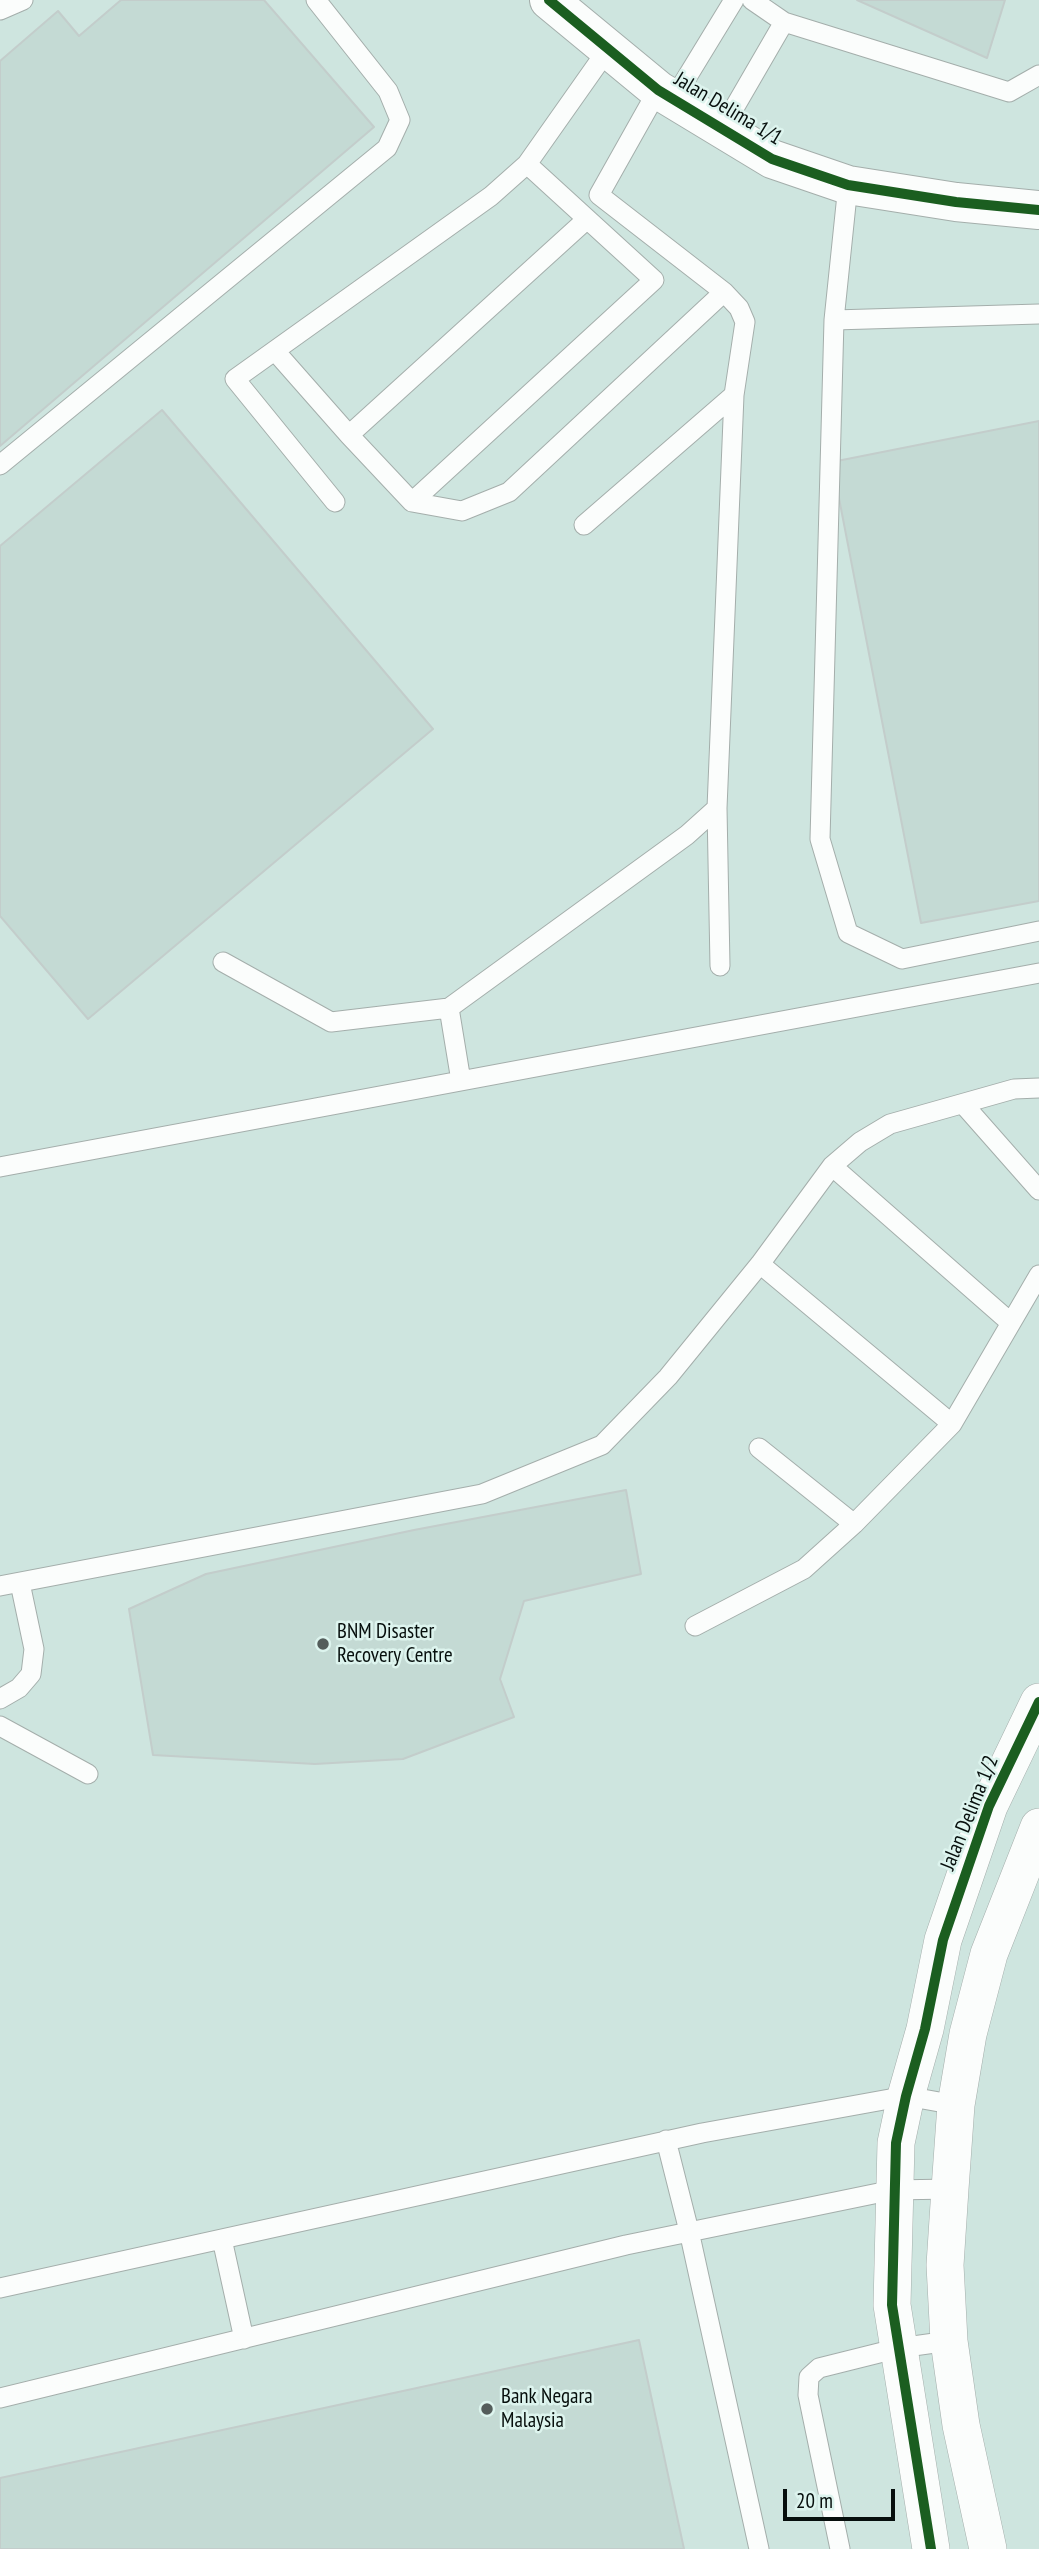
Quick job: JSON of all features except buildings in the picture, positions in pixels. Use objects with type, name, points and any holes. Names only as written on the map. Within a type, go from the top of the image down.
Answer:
[{"type":"street","name":"Jalan Delima 1/1","points":[[548,0],[666,95],[772,159],[848,185],[956,202],[1039,210]]},
{"type":"street","name":"Jalan Delima 1/2","points":[[931,2549],[892,2305],[896,2143],[925,2029],[943,1940],[989,1806],[1039,1702]]},
{"type":"street","points":[[988,2549],[961,2425],[949,2341],[945,2265],[950,2189],[957,2105],[968,2034],[989,1954],[1039,1827]]},
{"type":"lane","points":[[0,10],[23,0]]},
{"type":"lane","points":[[0,465],[387,148],[400,120],[388,90],[316,0]]},
{"type":"lane","points":[[720,965],[717,808],[734,395],[746,322],[739,308],[724,292],[599,195],[734,0]]},
{"type":"lane","points":[[752,0],[784,22],[1009,92],[1039,75]]},
{"type":"lane","points":[[722,129],[784,22]]},
{"type":"lane","points":[[335,502],[235,379],[491,195],[527,164],[608,49]]},
{"type":"lane","points":[[412,502],[654,280],[527,164]]},
{"type":"lane","points":[[848,185],[834,320],[820,839],[848,933],[902,959],[1039,931]]},
{"type":"lane","points":[[349,435],[586,220]]},
{"type":"lane","points":[[275,351],[412,502],[462,511],[509,492],[724,292]]},
{"type":"lane","points":[[834,320],[1039,314]]},
{"type":"lane","points":[[584,525],[734,395]]},
{"type":"lane","points":[[223,962],[331,1022],[449,1008],[687,835],[717,808]]},
{"type":"lane","points":[[0,1167],[1039,973]]},
{"type":"lane","points":[[449,1008],[461,1081]]},
{"type":"lane","points":[[0,1586],[482,1494],[602,1445],[668,1377],[760,1264],[832,1166],[860,1142],[890,1124],[1014,1089],[1039,1088]]},
{"type":"lane","points":[[964,1105],[1039,1189]]},
{"type":"lane","points":[[832,1166],[1010,1323]]},
{"type":"lane","points":[[760,1264],[952,1424]]},
{"type":"lane","points":[[695,1626],[804,1569],[854,1524],[952,1424],[1039,1275]]},
{"type":"lane","points":[[760,1448],[854,1524]]},
{"type":"lane","points":[[0,1699],[19,1688],[30,1674],[34,1649],[20,1583]]},
{"type":"lane","points":[[0,1726],[88,1774]]},
{"type":"lane","points":[[0,2288],[666,2140],[906,2096],[957,2105]]},
{"type":"lane","points":[[666,2140],[689,2231],[759,2549]]},
{"type":"lane","points":[[0,2398],[689,2231],[894,2190],[950,2189]]},
{"type":"lane","points":[[222,2239],[244,2339]]},
{"type":"lane","points":[[840,2549],[808,2395],[809,2377],[819,2368],[899,2348],[949,2341]]},
{"type":"shaded area","points":[[0,0],[1039,0],[1039,2549],[0,2549]]},
{"type":"cycle path","points":[[549,0],[658,90],[772,159],[848,185],[956,202],[1039,210]]},
{"type":"cycle path","points":[[931,2549],[892,2305],[896,2143],[925,2029],[943,1940],[989,1806],[1039,1702]]},
{"type":"place","name":"BNM Disaster Recovery Centre","points":[[323,1644]]},
{"type":"place","name":"Bank Negara Malaysia","points":[[487,2409]]}]
